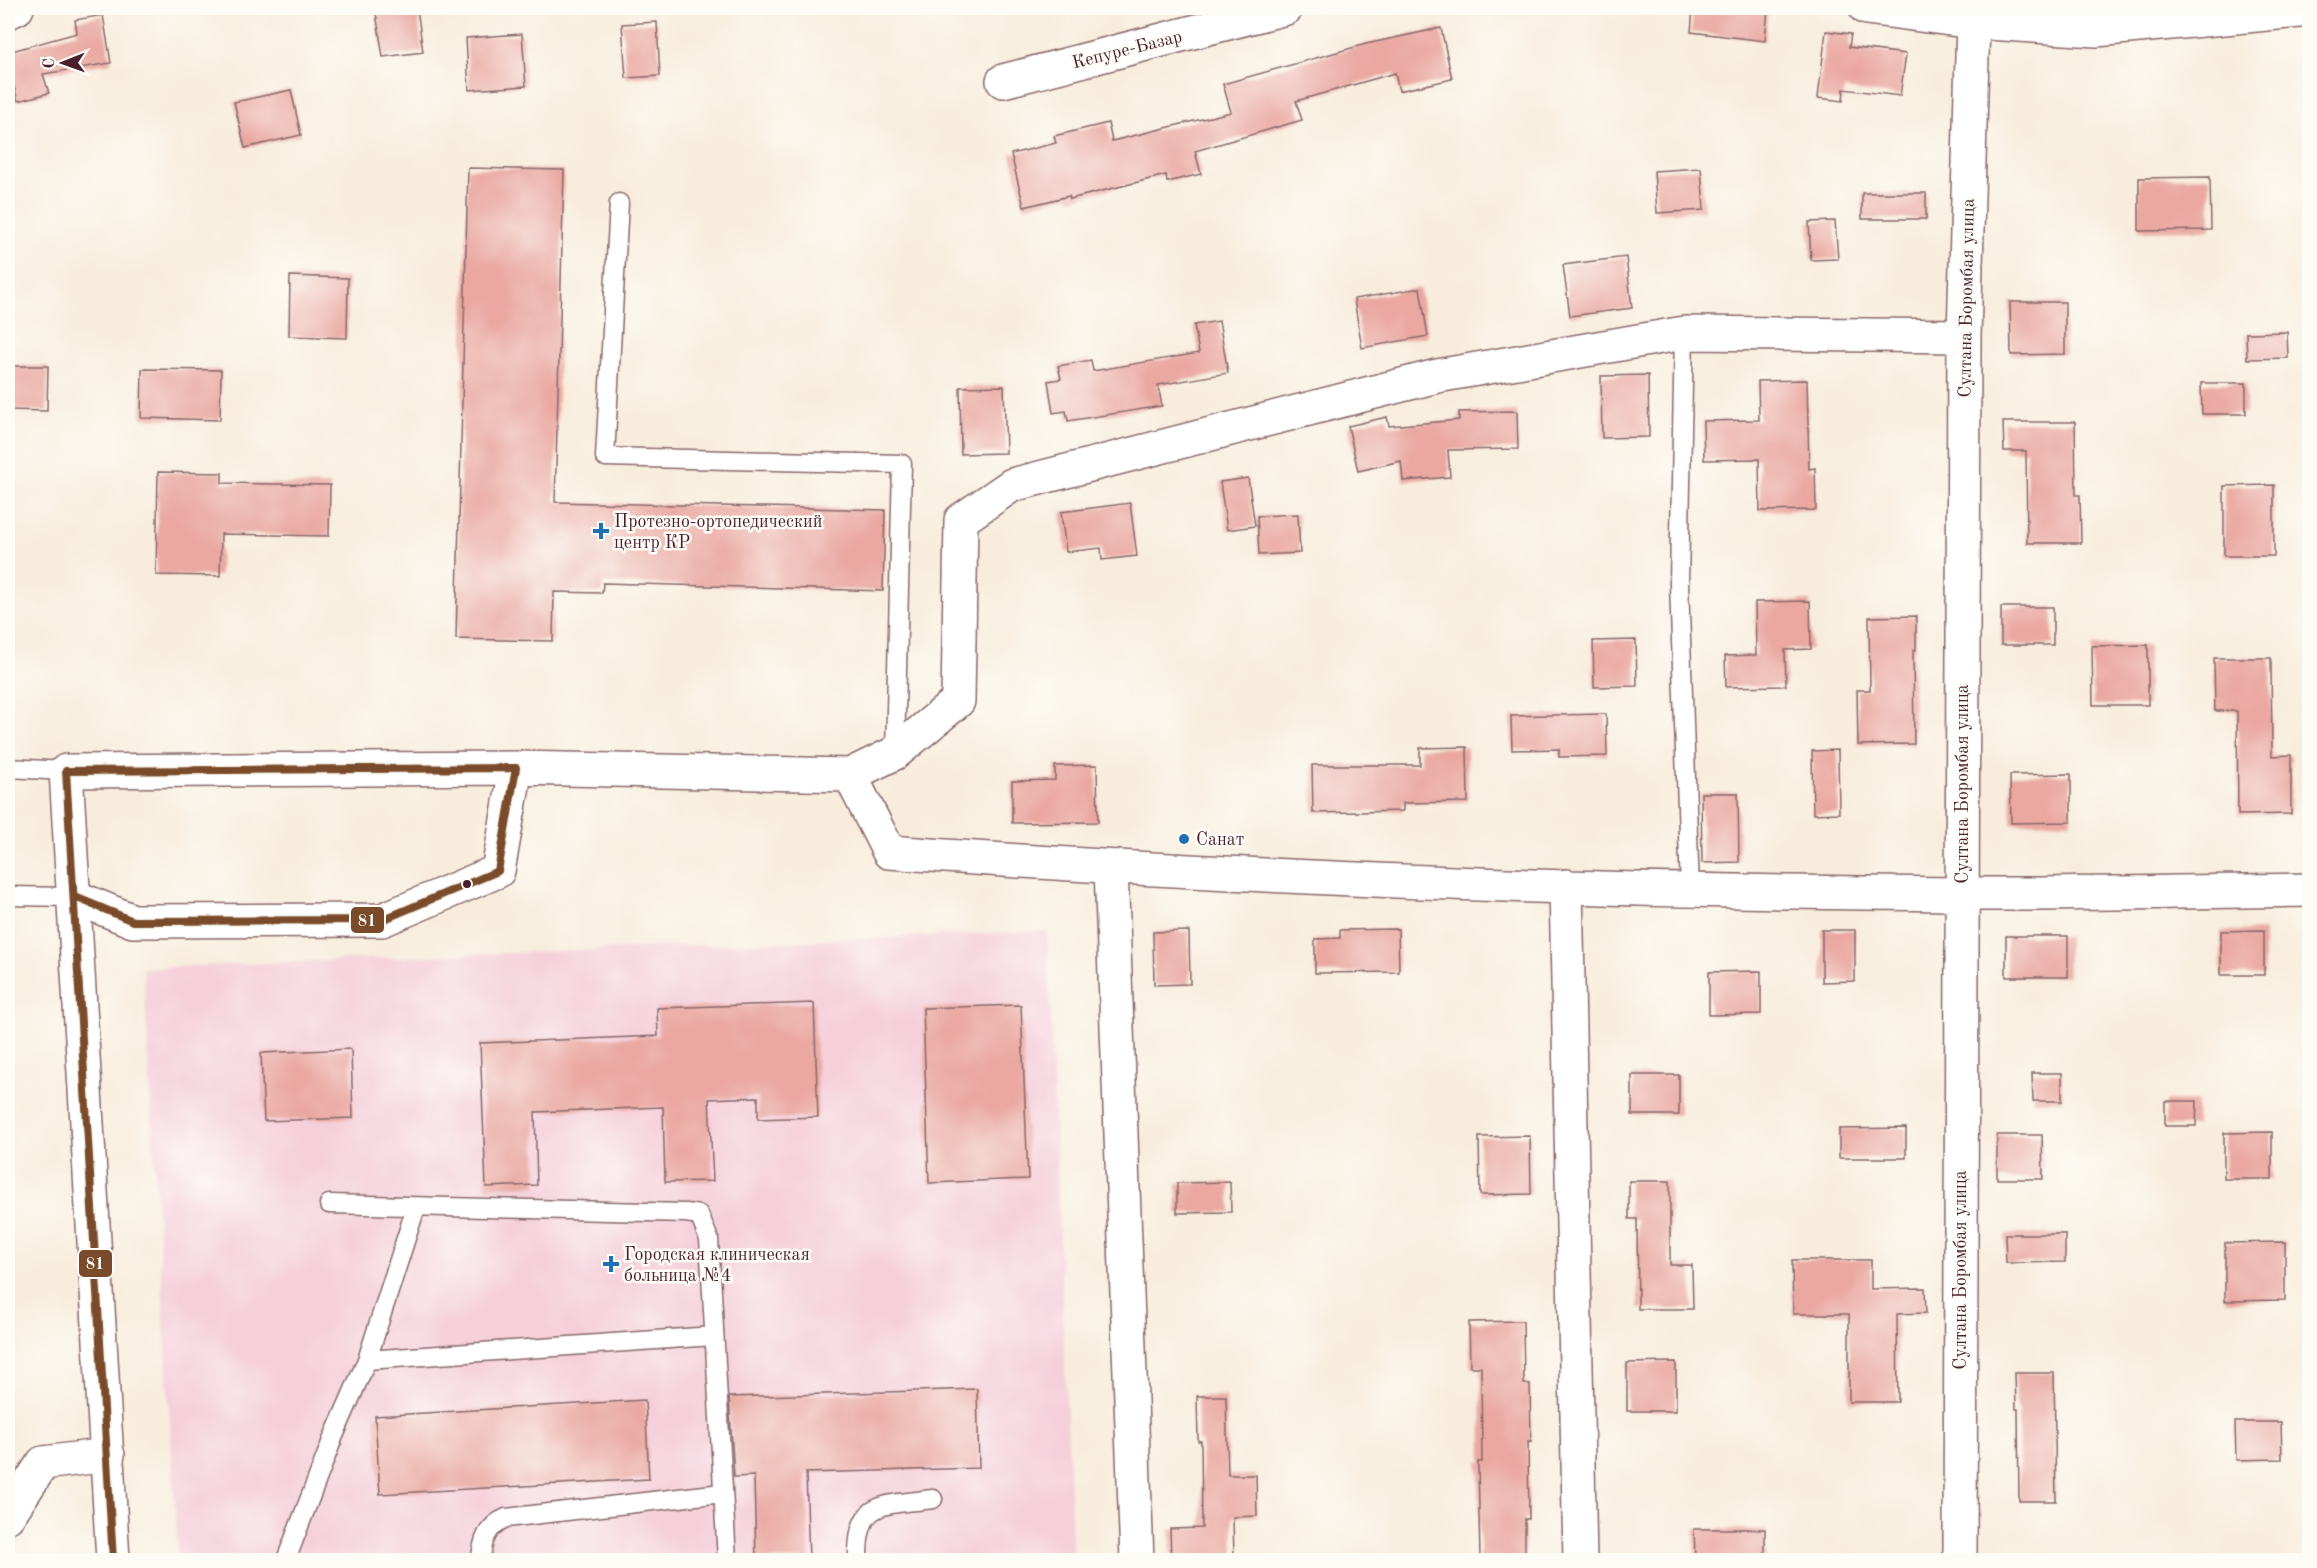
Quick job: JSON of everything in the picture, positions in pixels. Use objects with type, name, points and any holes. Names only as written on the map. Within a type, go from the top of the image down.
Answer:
[{"type":"street","points":[[8,12],[17,8]]},
{"type":"street","name":"Кепуре-Базар","points":[[1003,81],[1286,8]]},
{"type":"street","points":[[1866,8],[1974,15],[2096,30],[2310,10]]},
{"type":"street","name":"Султана Боромбая улица","points":[[1960,1560],[1964,336],[1974,15]]},
{"type":"street","points":[[113,1560],[66,771],[516,768],[850,775],[895,753],[958,701],[961,520],[1012,485],[1437,376],[1684,333],[1964,336]]},
{"type":"street","points":[[75,897],[133,921],[382,920],[498,872],[516,768]]},
{"type":"street","points":[[850,775],[889,852],[1112,868],[1690,890],[1961,894],[2310,890]]},
{"type":"street","points":[[1112,868],[1137,1560]]},
{"type":"street","points":[[1566,886],[1580,1560]]},
{"type":"street","points":[[8,1515],[43,1462],[108,1455]]},
{"type":"lane","points":[[619,203],[605,456],[902,464],[895,753]]},
{"type":"lane","points":[[1684,333],[1679,584],[1690,890]]},
{"type":"lane","points":[[8,768],[66,771]]},
{"type":"lane","points":[[8,896],[75,897]]},
{"type":"lane","points":[[329,1204],[699,1215],[709,1239],[727,1560]]},
{"type":"lane","points":[[286,1560],[333,1438],[367,1360],[416,1207]]},
{"type":"lane","points":[[367,1360],[713,1336]]},
{"type":"lane","points":[[481,1560],[482,1546],[487,1532],[495,1522],[506,1518],[722,1494]]},
{"type":"lane","points":[[858,1560],[857,1537],[862,1521],[877,1507],[933,1499]]},
{"type":"shaded area","name":"Городская клиническая больница №4","points":[[1047,931],[1073,1560],[178,1560],[143,968]]},
{"type":"building","points":[[417,8],[423,52],[383,57],[376,13]]},
{"type":"building","points":[[1693,8],[1768,8],[1765,41],[1691,32]]},
{"type":"building","points":[[103,15],[111,63],[43,74],[49,93],[18,101],[8,64],[8,52],[77,33],[75,20]]},
{"type":"building","points":[[657,22],[660,76],[626,78],[622,24]]},
{"type":"building","points":[[1441,28],[1452,79],[1399,91],[1395,73],[1296,101],[1302,120],[1195,151],[1201,174],[1167,182],[1166,175],[1070,199],[1069,196],[1024,207],[1011,154],[1056,143],[1054,136],[1108,123],[1112,141],[1231,112],[1223,84],[1366,44]]},
{"type":"building","points":[[1826,31],[1851,34],[1849,47],[1906,54],[1900,96],[1844,89],[1843,101],[1818,98]]},
{"type":"building","points":[[522,34],[526,86],[469,90],[466,38]]},
{"type":"building","points":[[291,90],[301,135],[245,148],[234,102]]},
{"type":"building","points":[[468,168],[564,170],[555,502],[885,510],[883,591],[603,583],[602,593],[554,592],[553,641],[456,639]]},
{"type":"building","points":[[1701,168],[1704,210],[1657,213],[1654,171]]},
{"type":"building","points":[[2210,177],[2211,230],[2139,231],[2139,178]]},
{"type":"building","points":[[1862,193],[1926,193],[1926,219],[1862,219]]},
{"type":"building","points":[[1835,221],[1838,259],[1811,260],[1809,222]]},
{"type":"building","points":[[1626,257],[1632,308],[1570,316],[1563,265]]},
{"type":"building","points":[[290,276],[348,278],[347,338],[289,336]]},
{"type":"building","points":[[1420,288],[1428,336],[1362,348],[1354,299]]},
{"type":"building","points":[[2010,302],[2065,302],[2065,354],[2011,355]]},
{"type":"building","points":[[1219,321],[1228,373],[1158,385],[1162,406],[1068,421],[1066,411],[1053,413],[1048,381],[1061,379],[1058,366],[1091,360],[1093,371],[1199,353],[1194,325]]},
{"type":"building","points":[[2287,332],[2288,358],[2247,359],[2246,333]]},
{"type":"building","points":[[8,366],[48,366],[47,411],[8,410]]},
{"type":"building","points":[[142,369],[221,370],[220,420],[141,418]]},
{"type":"building","points":[[1648,375],[1649,437],[1602,438],[1601,376]]},
{"type":"building","points":[[1807,380],[1809,469],[1815,468],[1816,510],[1760,511],[1759,459],[1704,460],[1703,421],[1759,420],[1758,381]]},
{"type":"building","points":[[2201,383],[2246,383],[2246,414],[2202,414]]},
{"type":"building","points":[[1004,386],[1006,453],[961,454],[960,387]]},
{"type":"building","points":[[1517,411],[1518,449],[1448,450],[1450,477],[1403,481],[1401,461],[1358,471],[1348,426],[1387,417],[1389,426],[1459,420],[1459,412]]},
{"type":"building","points":[[2003,422],[2075,422],[2076,495],[2080,495],[2081,543],[2027,543],[2026,451],[2004,451]]},
{"type":"building","points":[[158,472],[222,473],[222,483],[330,485],[329,536],[221,534],[220,576],[156,575]]},
{"type":"building","points":[[1248,478],[1255,526],[1227,530],[1220,482]]},
{"type":"building","points":[[2274,485],[2274,556],[2224,556],[2224,486]]},
{"type":"building","points":[[1130,503],[1137,556],[1102,560],[1101,548],[1066,552],[1061,512]]},
{"type":"building","points":[[1298,514],[1300,553],[1259,555],[1257,516]]},
{"type":"building","points":[[1810,601],[1811,649],[1785,650],[1786,686],[1726,687],[1725,656],[1756,655],[1755,602]]},
{"type":"building","points":[[2001,607],[2053,607],[2053,645],[2001,645]]},
{"type":"building","points":[[1916,616],[1916,650],[1913,650],[1914,744],[1858,745],[1857,690],[1870,690],[1869,617]]},
{"type":"building","points":[[1636,640],[1637,686],[1594,687],[1593,641]]},
{"type":"building","points":[[2148,645],[2148,705],[2093,705],[2092,646]]},
{"type":"building","points":[[2214,658],[2271,658],[2272,756],[2291,755],[2291,814],[2238,815],[2237,711],[2215,711]]},
{"type":"building","points":[[1606,714],[1607,756],[1559,757],[1559,749],[1512,750],[1511,716]]},
{"type":"building","points":[[1467,747],[1468,802],[1403,803],[1403,811],[1313,813],[1312,765],[1420,765],[1420,748]]},
{"type":"building","points":[[1838,750],[1839,813],[1813,814],[1812,751]]},
{"type":"building","points":[[1097,765],[1098,822],[1012,823],[1012,781],[1055,780],[1055,766]]},
{"type":"building","points":[[2071,774],[2071,822],[2011,823],[2010,775]]},
{"type":"building","points":[[1701,793],[1738,793],[1739,862],[1702,863]]},
{"type":"building","points":[[1398,929],[1399,972],[1315,973],[1315,939],[1340,938],[1340,930]]},
{"type":"building","points":[[1822,930],[1855,930],[1855,981],[1822,982]]},
{"type":"building","points":[[2264,930],[2264,975],[2221,975],[2221,931]]},
{"type":"building","points":[[1189,931],[1190,984],[1154,985],[1153,932]]},
{"type":"building","points":[[2006,936],[2068,936],[2068,977],[2006,977]]},
{"type":"building","points":[[1761,971],[1761,1014],[1709,1015],[1709,972]]},
{"type":"building","points":[[814,1003],[818,1117],[758,1119],[758,1097],[709,1099],[713,1181],[665,1182],[663,1107],[535,1112],[537,1185],[486,1187],[480,1043],[658,1036],[657,1008]]},
{"type":"building","points":[[1021,1005],[1028,1179],[929,1183],[923,1008]]},
{"type":"building","points":[[351,1049],[353,1118],[264,1121],[261,1053]]},
{"type":"building","points":[[2032,1073],[2062,1073],[2062,1101],[2033,1101]]},
{"type":"building","points":[[1632,1075],[1679,1075],[1679,1115],[1632,1115]]},
{"type":"building","points":[[2165,1101],[2197,1101],[2196,1126],[2165,1126]]},
{"type":"building","points":[[1906,1128],[1906,1158],[1839,1158],[1839,1129]]},
{"type":"building","points":[[2272,1132],[2272,1179],[2224,1179],[2224,1133]]},
{"type":"building","points":[[1997,1135],[2042,1135],[2043,1179],[1997,1179]]},
{"type":"building","points":[[1530,1136],[1531,1194],[1480,1195],[1479,1137]]},
{"type":"building","points":[[1629,1181],[1670,1181],[1670,1265],[1692,1265],[1693,1309],[1638,1309],[1637,1219],[1629,1219]]},
{"type":"building","points":[[1230,1182],[1231,1212],[1177,1213],[1177,1183]]},
{"type":"building","points":[[2005,1234],[2065,1234],[2065,1262],[2006,1263]]},
{"type":"building","points":[[2285,1242],[2285,1300],[2225,1301],[2225,1243]]},
{"type":"building","points":[[1792,1260],[1871,1260],[1871,1289],[1925,1288],[1926,1313],[1897,1314],[1898,1402],[1849,1402],[1849,1314],[1793,1314]]},
{"type":"building","points":[[1523,1321],[1524,1384],[1530,1384],[1531,1442],[1528,1442],[1529,1519],[1525,1519],[1525,1560],[1480,1560],[1478,1462],[1482,1462],[1481,1367],[1470,1367],[1469,1322]]},
{"type":"building","points":[[1676,1362],[1676,1411],[1627,1411],[1627,1363]]},
{"type":"building","points":[[2015,1373],[2054,1373],[2056,1501],[2019,1501],[2018,1409],[2016,1409]]},
{"type":"building","points":[[977,1389],[979,1468],[806,1473],[809,1560],[756,1560],[754,1476],[734,1477],[729,1397]]},
{"type":"building","points":[[1197,1396],[1226,1396],[1228,1475],[1256,1475],[1257,1516],[1233,1517],[1234,1560],[1171,1560],[1170,1529],[1202,1528],[1201,1441],[1198,1441]]},
{"type":"building","points":[[645,1400],[649,1479],[380,1494],[375,1416]]},
{"type":"building","points":[[2235,1422],[2281,1422],[2282,1459],[2236,1460]]},
{"type":"building","points":[[1694,1529],[1765,1529],[1765,1560],[1695,1560]]},
{"type":"transit line","name":"81","points":[[75,897],[133,921],[382,920],[498,871],[516,768],[66,771],[113,1560]]},
{"type":"place","name":"Протезно-ортопедический центр КР","points":[[601,531]]},
{"type":"place","name":"Санат","points":[[1184,839]]},
{"type":"place","name":"Городская клиническая больница №4","points":[[611,1264]]}]
